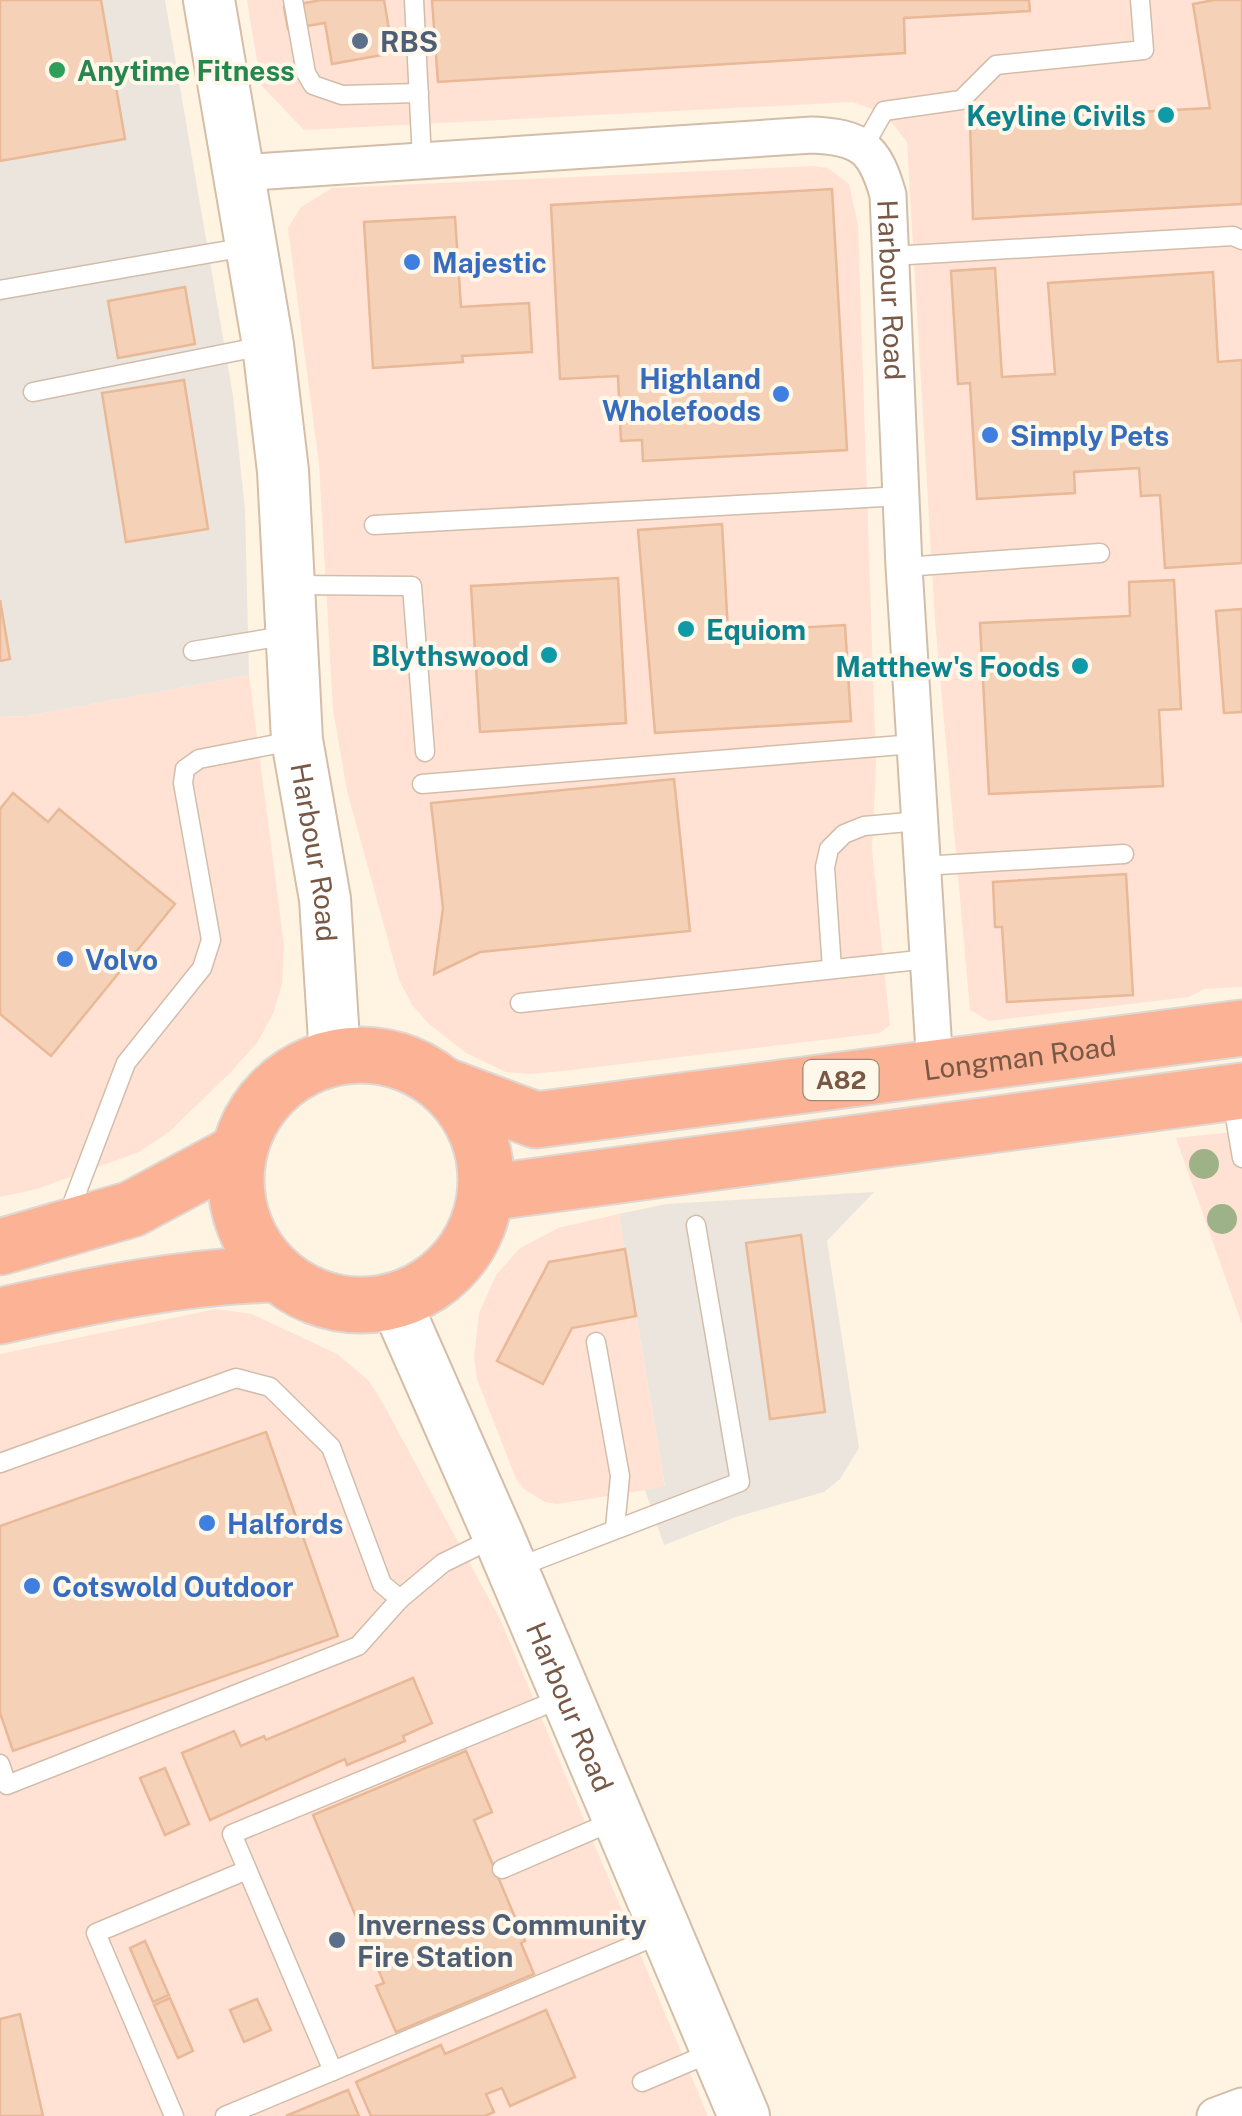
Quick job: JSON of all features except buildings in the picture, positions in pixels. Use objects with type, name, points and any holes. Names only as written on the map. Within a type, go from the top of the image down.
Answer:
[{"type":"highway","name":"Longman Road","points":[[445,1086],[536,1120],[1240,1024]]},
{"type":"highway","name":"A82","points":[[374,1054],[412,1064],[445,1086],[470,1116],[484,1153],[486,1193],[477,1229],[458,1261],[429,1286],[395,1301],[354,1305],[313,1296],[278,1274],[256,1249],[242,1218],[236,1185],[238,1152],[251,1118],[273,1090],[301,1069],[335,1056],[374,1054]]},
{"type":"highway","name":"A82","points":[[486,1193],[1237,1092]]},
{"type":"highway","points":[[0,1246],[132,1210],[238,1152]]},
{"type":"highway","name":"A82","points":[[0,1316],[158,1282],[278,1274]]},
{"type":"street","name":"Harbour Road","points":[[208,0],[268,346],[283,470],[297,740],[325,899],[335,1056]]},
{"type":"street","points":[[238,172],[812,135],[841,136],[864,146]]},
{"type":"street","name":"Harbour Road","points":[[864,146],[881,170],[888,195],[904,567],[936,1068]]},
{"type":"street","name":"Harbour Road","points":[[395,1301],[506,1552],[744,2116]]},
{"type":"street","points":[[1214,2116],[1242,2106]]},
{"type":"lane","points":[[293,0],[306,73],[313,85],[342,95],[419,93]]},
{"type":"lane","points":[[414,0],[422,160]]},
{"type":"lane","points":[[864,146],[884,111],[961,100],[996,65],[1144,50],[1140,0]]},
{"type":"lane","points":[[892,256],[1232,236],[1242,240]]},
{"type":"lane","points":[[0,290],[250,246]]},
{"type":"lane","points":[[33,392],[268,346]]},
{"type":"lane","points":[[374,525],[902,496]]},
{"type":"lane","points":[[904,567],[1100,554]]},
{"type":"lane","points":[[288,584],[412,586],[425,752]]},
{"type":"lane","points":[[192,651],[290,635]]},
{"type":"lane","points":[[62,1232],[126,1063],[202,968],[211,940],[183,784],[185,769],[199,760],[297,740]]},
{"type":"lane","points":[[422,784],[914,744]]},
{"type":"lane","points":[[832,970],[825,868],[829,849],[844,834],[864,826],[919,821]]},
{"type":"lane","points":[[922,866],[1124,854]]},
{"type":"lane","points":[[520,1003],[928,959]]},
{"type":"lane","points":[[1237,1092],[1242,1158]]},
{"type":"lane","points":[[0,1764],[7,1785],[358,1646],[400,1599],[443,1563],[616,1528],[740,1482],[696,1225]]},
{"type":"lane","points":[[596,1342],[620,1476],[616,1528]]},
{"type":"lane","points":[[0,1463],[236,1378],[270,1386],[332,1447],[382,1584],[400,1599]]},
{"type":"lane","points":[[333,2071],[232,1834],[567,1696]]},
{"type":"lane","points":[[502,1869],[618,1819]]},
{"type":"lane","points":[[174,2116],[96,1933],[247,1870]]},
{"type":"lane","points":[[225,2116],[666,1932]]},
{"type":"lane","points":[[642,2082],[717,2050]]},
{"type":"shaded area","points":[[0,0],[165,0],[233,396],[245,509],[249,675],[27,716],[0,717]]},
{"type":"shaded area","points":[[247,0],[1242,0],[1242,987],[1204,989],[1189,997],[989,1021],[970,1010],[935,621],[907,142],[894,125],[877,111],[853,102],[304,130],[261,85]]},
{"type":"shaded area","points":[[828,168],[849,184],[858,225],[876,764],[872,850],[890,1025],[880,1033],[563,1071],[506,1072],[466,1053],[412,1005],[399,980],[347,791],[333,709],[319,464],[288,228],[301,207],[332,188]]},
{"type":"shaded area","points":[[249,675],[284,945],[282,984],[273,1014],[257,1043],[169,1132],[139,1152],[37,1189],[0,1197],[0,717],[27,716]]},
{"type":"shaded area","points":[[1242,1131],[1242,1324],[1176,1138]]},
{"type":"shaded area","points":[[874,1192],[827,1241],[859,1448],[840,1479],[824,1492],[736,1517],[664,1545],[645,1490],[665,1486],[619,1214],[666,1204]]},
{"type":"shaded area","points":[[619,1214],[665,1487],[557,1504],[545,1502],[516,1479],[477,1379],[474,1357],[479,1313],[496,1275],[520,1248],[558,1228]]},
{"type":"shaded area","points":[[216,1309],[252,1314],[337,1354],[368,1380],[380,1398],[501,1621],[708,2116],[0,2116],[0,1354]]},
{"type":"place","name":"RBS","points":[[360,41]]},
{"type":"place","name":"Anytime Fitness","points":[[57,70]]},
{"type":"place","name":"Keyline Civils","points":[[1166,115]]},
{"type":"place","name":"Majestic","points":[[412,262]]},
{"type":"place","name":"Highland Wholefoods","points":[[781,394]]},
{"type":"place","name":"Simply Pets","points":[[990,435]]},
{"type":"place","name":"Equiom","points":[[686,629]]},
{"type":"place","name":"Blythswood","points":[[549,655]]},
{"type":"place","name":"Matthew's Foods","points":[[1080,666]]},
{"type":"place","name":"Volvo","points":[[65,959]]},
{"type":"place","name":"Halfords","points":[[207,1523]]},
{"type":"place","name":"Cotswold Outdoor","points":[[32,1586]]},
{"type":"place","name":"Inverness Community Fire Station","points":[[337,1940]]}]
